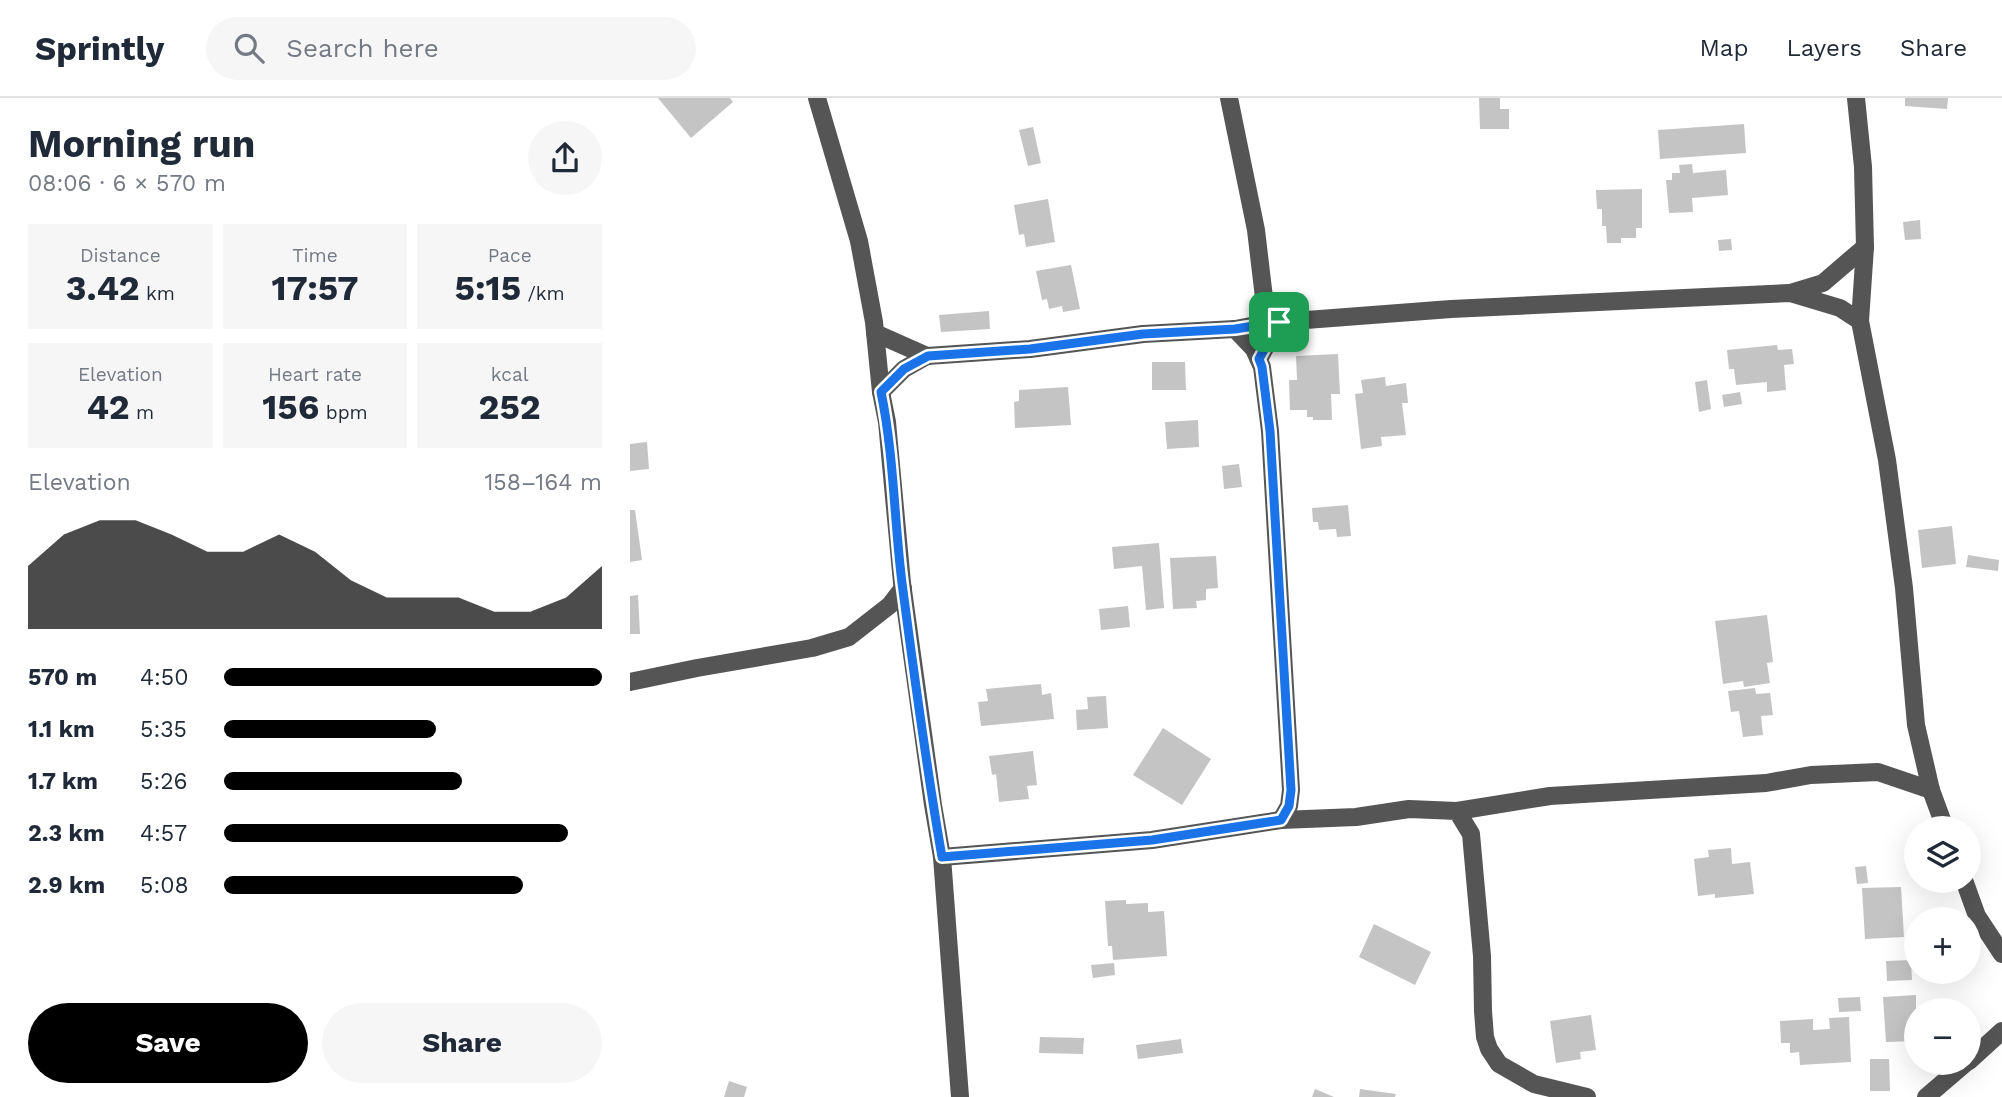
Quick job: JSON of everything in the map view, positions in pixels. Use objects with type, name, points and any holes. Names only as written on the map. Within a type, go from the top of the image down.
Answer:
[{"type":"street","points":[[817,98],[859,241],[875,333],[887,422],[903,588],[942,857],[960,1097]]},
{"type":"street","points":[[1229,98],[1273,323],[1259,359]]},
{"type":"street","points":[[1856,98],[1863,167],[1865,247],[1860,321],[1887,460],[1904,588],[1916,725],[1931,790],[1941,816]]},
{"type":"street","points":[[881,392],[904,369],[928,356],[1030,349],[1143,334],[1235,329],[1273,323],[1451,309],[1790,293],[1823,283],[1865,247]]},
{"type":"street","points":[[1790,293],[1840,308],[1860,321]]},
{"type":"street","points":[[1235,329],[1254,349],[1262,367],[1270,431],[1291,790],[1289,806],[1281,820]]},
{"type":"street","points":[[875,333],[928,356]]},
{"type":"street","points":[[630,682],[812,648],[849,637],[890,605],[903,588]]},
{"type":"street","points":[[942,857],[1152,840],[1281,820],[1356,817],[1409,809],[1457,811],[1550,796],[1766,783],[1811,775],[1878,772],[1931,790]]},
{"type":"street","points":[[1457,811],[1471,834],[1482,956],[1485,1037],[1489,1049],[1499,1064],[1534,1084],[1587,1097]]},
{"type":"street","points":[[1969,893],[1978,916],[2002,954]]},
{"type":"street","points":[[1981,1050],[2002,1031]]},
{"type":"street","points":[[1926,1097],[1952,1075]]},
{"type":"building","points":[[658,98],[730,98],[733,102],[691,138]]},
{"type":"building","points":[[1479,98],[1500,98],[1500,109],[1509,109],[1509,129],[1480,129]]},
{"type":"building","points":[[1905,98],[1948,98],[1947,109],[1905,106]]},
{"type":"building","points":[[1744,124],[1746,153],[1660,159],[1658,130]]},
{"type":"building","points":[[1033,127],[1041,163],[1028,166],[1019,130]]},
{"type":"building","points":[[1692,164],[1693,173],[1726,170],[1728,195],[1692,198],[1693,212],[1669,213],[1666,180],[1672,180],[1672,173],[1680,173],[1679,165]]},
{"type":"building","points":[[1642,189],[1642,228],[1636,228],[1636,238],[1621,238],[1621,243],[1607,243],[1606,226],[1602,226],[1602,209],[1597,209],[1596,190]]},
{"type":"building","points":[[1048,199],[1055,242],[1026,247],[1024,234],[1019,235],[1014,205]]},
{"type":"building","points":[[1920,220],[1921,239],[1905,240],[1903,222]]},
{"type":"building","points":[[1731,239],[1732,250],[1719,251],[1718,240]]},
{"type":"building","points":[[1071,265],[1080,309],[1063,312],[1062,306],[1049,309],[1047,299],[1042,300],[1036,271]]},
{"type":"building","points":[[989,311],[990,329],[941,332],[939,315]]},
{"type":"building","points":[[1777,345],[1778,350],[1792,349],[1794,364],[1784,365],[1786,390],[1767,392],[1767,382],[1736,385],[1734,369],[1729,369],[1727,350]]},
{"type":"building","points":[[1338,354],[1340,394],[1331,394],[1332,420],[1313,420],[1313,417],[1307,417],[1307,410],[1290,410],[1289,380],[1297,380],[1296,356]]},
{"type":"building","points":[[1152,362],[1185,362],[1186,390],[1152,390]]},
{"type":"building","points":[[1385,377],[1386,386],[1406,383],[1408,403],[1402,403],[1406,435],[1381,437],[1382,446],[1361,449],[1355,394],[1363,393],[1361,380]]},
{"type":"building","points":[[1707,380],[1711,409],[1699,412],[1695,382]]},
{"type":"building","points":[[1068,387],[1071,425],[1015,428],[1014,402],[1019,401],[1019,390]]},
{"type":"building","points":[[1740,392],[1742,404],[1724,407],[1722,395]]},
{"type":"building","points":[[1198,420],[1199,447],[1167,449],[1165,422]]},
{"type":"building","points":[[647,442],[649,469],[630,471],[630,444]]},
{"type":"building","points":[[1239,464],[1242,487],[1224,489],[1222,466]]},
{"type":"building","points":[[1348,505],[1351,536],[1337,537],[1336,529],[1319,530],[1318,522],[1313,522],[1312,508]]},
{"type":"building","points":[[630,510],[635,510],[642,560],[630,562]]},
{"type":"building","points":[[1952,526],[1956,564],[1922,568],[1918,530]]},
{"type":"building","points":[[1159,543],[1164,608],[1146,610],[1142,566],[1114,569],[1112,547]]},
{"type":"building","points":[[1968,555],[1999,560],[1998,571],[1966,567]]},
{"type":"building","points":[[1216,556],[1218,588],[1206,589],[1206,600],[1196,601],[1197,608],[1173,609],[1170,558]]},
{"type":"building","points":[[638,595],[640,634],[630,634],[630,596]]},
{"type":"building","points":[[1128,606],[1130,627],[1101,630],[1099,609]]},
{"type":"building","points":[[1767,615],[1773,662],[1767,663],[1770,683],[1744,687],[1743,681],[1723,684],[1715,621]]},
{"type":"building","points":[[1041,684],[1042,695],[1051,693],[1054,719],[981,726],[978,702],[988,701],[986,689]]},
{"type":"building","points":[[1755,688],[1756,694],[1770,693],[1773,715],[1761,716],[1763,735],[1743,737],[1739,711],[1731,712],[1728,691]]},
{"type":"building","points":[[1106,696],[1108,728],[1077,730],[1076,710],[1088,709],[1087,697]]},
{"type":"building","points":[[1163,728],[1211,759],[1182,805],[1133,775]]},
{"type":"building","points":[[1033,751],[1037,785],[1027,786],[1029,799],[999,802],[996,774],[992,775],[989,756]]},
{"type":"building","points":[[1731,848],[1732,864],[1750,862],[1754,894],[1715,898],[1715,894],[1698,896],[1694,859],[1709,857],[1708,850]]},
{"type":"building","points":[[1866,866],[1868,883],[1857,884],[1855,867]]},
{"type":"building","points":[[1901,887],[1904,937],[1865,939],[1862,888]]},
{"type":"building","points":[[1126,900],[1126,904],[1148,903],[1148,912],[1164,911],[1167,956],[1113,960],[1112,946],[1108,946],[1105,901]]},
{"type":"building","points":[[1374,924],[1431,952],[1415,985],[1359,957]]},
{"type":"building","points":[[1904,960],[1904,980],[1887,981],[1886,961]]},
{"type":"building","points":[[1114,963],[1115,975],[1093,978],[1091,965]]},
{"type":"building","points":[[1916,995],[1916,998],[1904,998],[1904,1041],[1886,1042],[1883,997]]},
{"type":"building","points":[[1860,997],[1861,1011],[1839,1012],[1838,998]]},
{"type":"building","points":[[1591,1015],[1596,1050],[1580,1052],[1581,1059],[1556,1063],[1550,1021]]},
{"type":"building","points":[[1849,1017],[1851,1062],[1800,1065],[1799,1052],[1790,1053],[1790,1043],[1781,1043],[1780,1021],[1813,1019],[1813,1030],[1830,1029],[1829,1018]]},
{"type":"building","points":[[1040,1037],[1084,1038],[1083,1054],[1039,1053]]},
{"type":"building","points":[[1181,1039],[1183,1053],[1138,1059],[1136,1045]]},
{"type":"building","points":[[1870,1059],[1889,1059],[1890,1091],[1870,1091]]},
{"type":"building","points":[[729,1081],[747,1087],[744,1097],[724,1097]]},
{"type":"building","points":[[1315,1089],[1334,1097],[1312,1097]]},
{"type":"building","points":[[1360,1089],[1396,1094],[1395,1097],[1359,1097]]},
{"type":"route","points":[[1279,322],[1259,359],[1270,431],[1291,790],[1289,806],[1281,820],[1152,840],[942,857],[902,583],[887,422],[881,392],[904,369],[928,356],[1030,349],[1143,334],[1235,329],[1279,322]]}]
